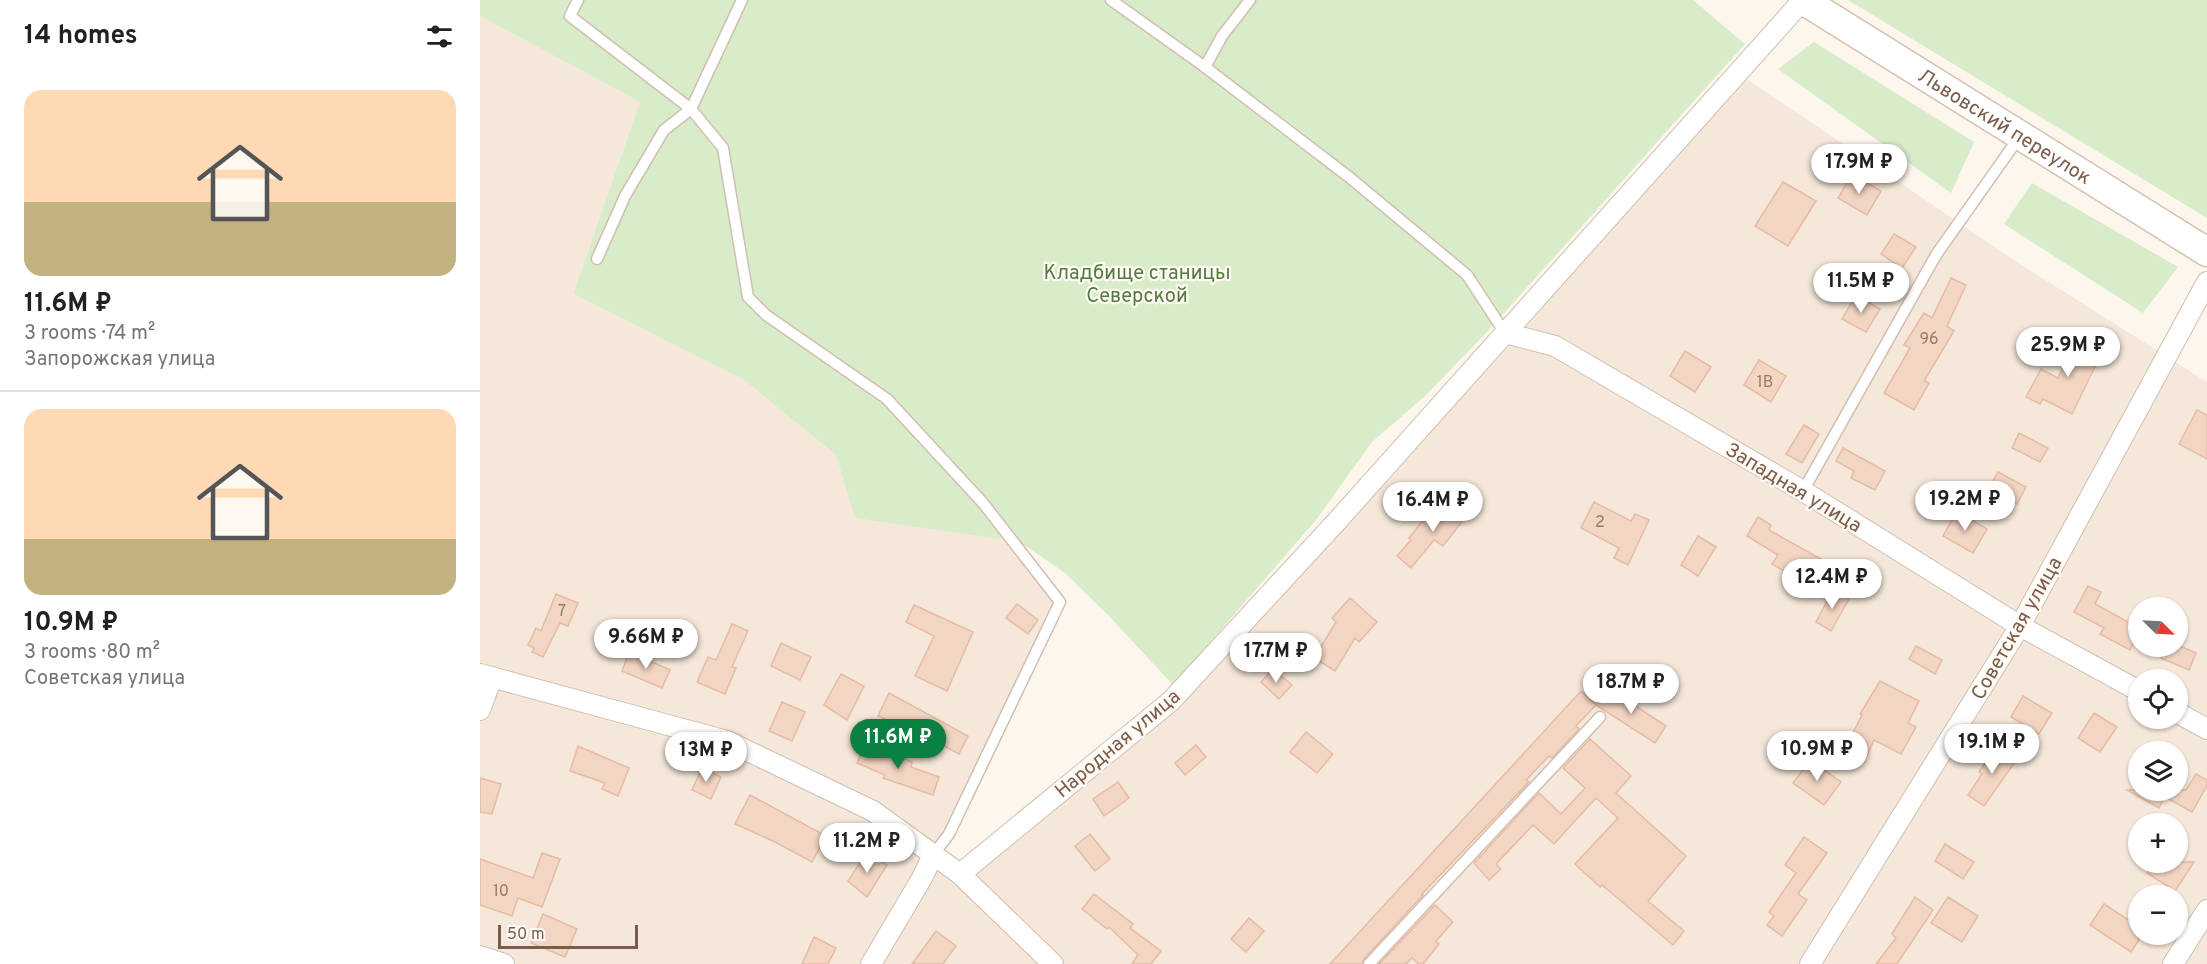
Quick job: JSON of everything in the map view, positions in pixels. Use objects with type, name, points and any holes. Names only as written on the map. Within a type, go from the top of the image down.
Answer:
[{"type":"main road","name":"Львовский переулок","points":[[1803,0],[2207,252]]},
{"type":"street","name":"Народная улица","points":[[960,874],[1171,701],[1338,520],[1803,0]]},
{"type":"street","name":"Советская улица","points":[[1810,964],[2020,626],[2207,282]]},
{"type":"street","name":"Западная улица","points":[[1505,333],[1555,346],[1803,491],[2020,626],[2128,685]]},
{"type":"street","points":[[480,710],[486,675],[726,741],[873,811],[960,874],[1053,964]]},
{"type":"street","points":[[2188,719],[2207,729]]},
{"type":"street","points":[[871,964],[922,878],[933,855]]},
{"type":"street","points":[[2173,964],[2207,910]]},
{"type":"street","points":[[480,956],[504,964]]},
{"type":"lane","points":[[579,0],[570,16],[691,110],[723,148],[748,297],[766,315],[887,399],[983,503],[1060,602],[949,834],[933,855]]},
{"type":"lane","points":[[597,259],[625,196],[664,130],[691,110],[742,0]]},
{"type":"lane","points":[[1111,0],[1205,67],[1349,177],[1467,274],[1505,333]]},
{"type":"lane","points":[[1205,67],[1222,36],[1250,0]]},
{"type":"lane","points":[[1803,491],[1936,255],[2020,136]]},
{"type":"lane","points":[[1369,964],[1600,717]]},
{"type":"shaded area","points":[[480,16],[640,102],[573,294],[744,380],[836,455],[856,518],[1011,539],[1060,602],[933,854],[960,874],[1171,701],[1738,73],[2014,260],[2207,382],[2207,964],[480,964]]},
{"type":"green space","name":"Кладбище станицы Северской","points":[[480,0],[1693,0],[1745,44],[1487,332],[1425,396],[1372,442],[1316,520],[1173,685],[1065,573],[1020,542],[855,518],[836,455],[744,380],[573,294],[640,102],[480,16]]},
{"type":"green space","points":[[1848,0],[2207,0],[2207,218]]},
{"type":"green space","points":[[1814,42],[1974,142],[1951,193],[1778,69]]},
{"type":"green space","points":[[2032,183],[2178,267],[2143,313],[2004,224]]},
{"type":"building","points":[[1852,174],[1881,191],[1867,215],[1838,198]]},
{"type":"building","points":[[1783,182],[1816,201],[1788,246],[1755,226]]},
{"type":"building","points":[[1894,234],[1916,247],[1902,268],[1881,254]]},
{"type":"building","points":[[1951,278],[1966,285],[1947,326],[1954,331],[1924,381],[1929,383],[1914,410],[1884,393],[1910,348],[1904,345],[1924,313],[1932,318]]},
{"type":"building","points":[[1856,295],[1880,309],[1866,332],[1842,319]]},
{"type":"building","points":[[2079,336],[2104,348],[2072,414],[2043,399],[2040,404],[2026,397],[2041,369],[2058,378]]},
{"type":"building","points":[[1685,351],[1711,367],[1695,392],[1670,376]]},
{"type":"building","points":[[1759,360],[1786,376],[1771,402],[1744,385]]},
{"type":"building","points":[[2197,410],[2207,415],[2207,459],[2179,444]]},
{"type":"building","points":[[1804,425],[1819,434],[1802,463],[1786,454]]},
{"type":"building","points":[[2019,433],[2048,448],[2040,462],[2012,448]]},
{"type":"building","points":[[1843,448],[1885,471],[1875,490],[1851,478],[1854,471],[1836,461]]},
{"type":"building","points":[[1998,472],[2026,487],[2017,504],[1989,489]]},
{"type":"building","points":[[1455,500],[1472,509],[1443,546],[1434,540],[1411,568],[1397,556],[1411,540],[1409,538],[1430,511],[1443,522]]},
{"type":"building","points":[[1594,502],[1631,521],[1635,514],[1649,520],[1628,565],[1614,558],[1619,548],[1581,528]]},
{"type":"building","points":[[1957,511],[1987,529],[1973,553],[1943,536]]},
{"type":"building","points":[[1758,517],[1771,525],[1769,530],[1828,563],[1817,580],[1801,570],[1796,578],[1772,564],[1778,555],[1747,536]]},
{"type":"building","points":[[1698,536],[1716,547],[1698,576],[1681,565]]},
{"type":"building","points":[[2088,586],[2101,592],[2095,604],[2128,622],[2128,649],[2100,634],[2104,628],[2074,612]]},
{"type":"building","points":[[1833,590],[1849,599],[1831,631],[1816,622]]},
{"type":"building","points":[[556,594],[578,603],[568,626],[560,623],[543,657],[532,652],[534,648],[528,645],[536,628],[541,631]]},
{"type":"building","points":[[1350,598],[1377,622],[1359,642],[1355,638],[1335,671],[1314,658],[1336,622],[1332,618]]},
{"type":"building","points":[[1017,604],[1038,620],[1028,634],[1006,618]]},
{"type":"building","points":[[914,605],[973,632],[947,691],[915,676],[934,636],[906,622]]},
{"type":"building","points":[[732,624],[748,631],[732,667],[736,668],[725,694],[697,682],[708,657],[716,660]]},
{"type":"building","points":[[781,643],[811,657],[800,680],[771,666]]},
{"type":"building","points":[[1916,646],[1942,660],[1935,674],[1909,659]]},
{"type":"building","points":[[2188,650],[2196,653],[2189,670],[2161,658],[2188,657]]},
{"type":"building","points":[[629,652],[670,670],[662,688],[622,671]]},
{"type":"building","points":[[1273,669],[1292,685],[1279,699],[1261,682]]},
{"type":"building","points":[[841,674],[864,686],[847,720],[824,705]]},
{"type":"building","points":[[1880,681],[1919,701],[1908,723],[1916,727],[1901,754],[1874,740],[1864,762],[1843,752],[1862,715],[1860,714]]},
{"type":"building","points":[[1607,687],[1666,726],[1655,743],[1596,705]]},
{"type":"building","points":[[1581,691],[1596,705],[1576,726],[1579,729],[1552,758],[1549,756],[1526,780],[1529,782],[1422,894],[1362,964],[1330,964]]},
{"type":"building","points":[[889,693],[968,736],[959,754],[897,721],[896,724],[878,716]]},
{"type":"building","points":[[2023,696],[2052,713],[2039,734],[2011,717]]},
{"type":"building","points":[[782,702],[805,712],[792,741],[769,731]]},
{"type":"building","points":[[2094,713],[2117,727],[2100,752],[2078,738]]},
{"type":"building","points":[[1306,732],[1333,754],[1317,773],[1290,752]]},
{"type":"building","points":[[1590,739],[1631,776],[1616,793],[1686,856],[1648,901],[1684,931],[1673,945],[1602,885],[1600,887],[1575,864],[1618,818],[1596,798],[1554,844],[1533,825],[1496,864],[1501,869],[1489,880],[1474,863],[1539,793],[1561,814],[1585,788],[1563,768]]},
{"type":"building","points":[[865,745],[899,756],[912,762],[911,767],[939,777],[933,795],[883,778],[885,775],[857,763]]},
{"type":"building","points":[[1196,745],[1206,757],[1185,775],[1175,763]]},
{"type":"building","points":[[578,746],[629,768],[618,796],[602,789],[605,783],[570,771]]},
{"type":"building","points":[[1997,746],[2017,759],[1984,806],[1968,795],[1982,774],[1979,772]]},
{"type":"building","points":[[1810,760],[1841,782],[1824,805],[1793,783]]},
{"type":"building","points":[[702,768],[721,777],[711,799],[692,790]]},
{"type":"building","points":[[2196,774],[2207,780],[2207,786],[2192,812],[2172,801],[2188,801],[2188,787]]},
{"type":"building","points":[[480,778],[501,784],[492,814],[480,812]]},
{"type":"building","points":[[1118,782],[1129,798],[1104,816],[1093,799]]},
{"type":"building","points":[[750,795],[826,836],[812,862],[735,824]]},
{"type":"building","points":[[2147,801],[2163,801],[2159,808]]},
{"type":"building","points":[[1090,834],[1110,859],[1095,871],[1075,846]]},
{"type":"building","points":[[1804,837],[1827,853],[1798,894],[1807,900],[1782,936],[1767,925],[1774,916],[1769,912],[1796,873],[1785,865]]},
{"type":"building","points":[[1945,844],[1974,862],[1963,879],[1935,861]]},
{"type":"building","points":[[867,852],[887,865],[867,897],[848,881]]},
{"type":"building","points":[[542,853],[560,859],[542,907],[518,898],[512,916],[480,905],[480,859],[533,878]]},
{"type":"building","points":[[2188,862],[2194,862],[2188,871]]},
{"type":"building","points":[[2147,873],[2187,873],[2179,885],[2166,885]]},
{"type":"building","points":[[1094,894],[1133,924],[1130,928],[1161,951],[1151,964],[1132,964],[1138,955],[1109,927],[1107,929],[1082,909]]},
{"type":"building","points":[[1915,897],[1933,910],[1897,964],[1876,964],[1896,938],[1892,934]]},
{"type":"building","points":[[1948,897],[1978,916],[1962,942],[1931,923]]},
{"type":"building","points":[[2104,904],[2128,920],[2128,945],[2136,945],[2131,952],[2090,925]]},
{"type":"building","points":[[1435,905],[1453,922],[1436,941],[1439,944],[1423,964],[1419,964],[1412,958],[1406,964],[1379,964]]},
{"type":"building","points":[[543,914],[577,929],[565,957],[531,943]]},
{"type":"building","points":[[1249,918],[1264,931],[1246,952],[1231,939]]},
{"type":"building","points":[[936,931],[956,946],[943,964],[912,964]]},
{"type":"building","points":[[814,937],[836,948],[828,964],[802,964]]}]
